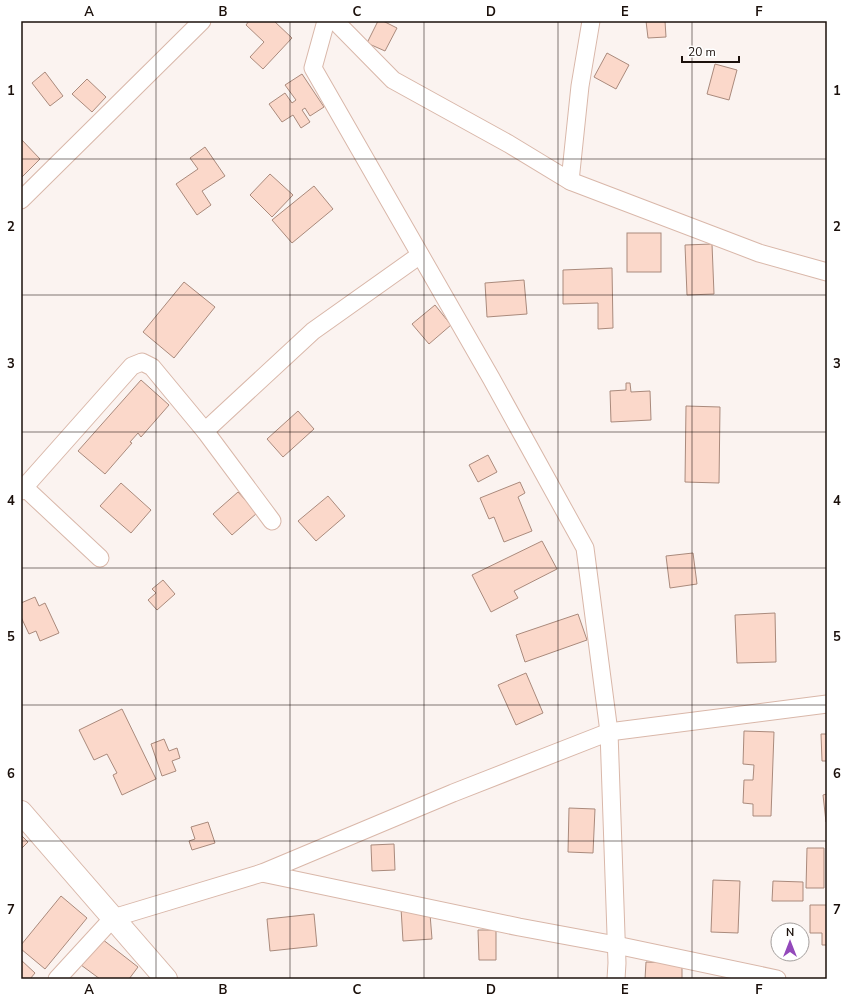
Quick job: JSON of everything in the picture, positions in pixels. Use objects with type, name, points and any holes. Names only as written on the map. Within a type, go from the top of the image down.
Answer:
[{"type":"main road","points":[[21,812],[166,979]]},
{"type":"street","points":[[21,200],[202,21]]},
{"type":"street","points":[[326,21],[313,68],[585,548],[609,732],[616,979]]},
{"type":"street","points":[[335,21],[393,80],[509,144],[570,181],[759,253],[827,272]]},
{"type":"street","points":[[570,181],[580,86],[591,21]]},
{"type":"street","points":[[205,430],[313,331],[420,255]]},
{"type":"street","points":[[100,558],[23,489],[132,366],[142,362],[152,367],[205,430],[272,521]]},
{"type":"street","points":[[57,979],[113,918],[262,873],[453,793],[609,732],[827,704]]},
{"type":"street","points":[[262,873],[777,979]]},
{"type":"building","points":[[249,21],[274,21],[292,38],[263,69],[250,57],[264,42],[246,25]]},
{"type":"building","points":[[378,21],[383,21],[397,28],[385,51],[367,43]]},
{"type":"building","points":[[646,21],[665,21],[666,37],[648,38]]},
{"type":"building","points":[[607,53],[629,65],[616,89],[594,77]]},
{"type":"building","points":[[715,64],[737,70],[729,100],[707,94]]},
{"type":"building","points":[[45,72],[63,96],[50,106],[32,83]]},
{"type":"building","points":[[302,74],[324,107],[310,116],[305,108],[302,110],[310,122],[301,128],[293,115],[282,122],[269,104],[285,93],[292,103],[296,100],[285,85]]},
{"type":"building","points":[[87,79],[106,97],[92,112],[72,94]]},
{"type":"building","points":[[21,139],[40,159],[21,178]]},
{"type":"building","points":[[205,147],[225,176],[202,191],[211,205],[197,215],[176,184],[198,169],[190,158]]},
{"type":"building","points":[[270,174],[293,195],[272,217],[250,195]]},
{"type":"building","points":[[314,186],[333,209],[292,243],[272,220]]},
{"type":"building","points":[[627,233],[661,233],[661,272],[627,272]]},
{"type":"building","points":[[712,244],[714,294],[687,295],[685,245]]},
{"type":"building","points":[[612,268],[613,328],[598,329],[598,303],[563,304],[563,270]]},
{"type":"building","points":[[524,280],[527,314],[487,317],[485,283]]},
{"type":"building","points":[[184,282],[215,307],[174,358],[143,332]]},
{"type":"building","points":[[435,305],[451,325],[429,344],[412,324]]},
{"type":"building","points":[[141,380],[169,405],[141,437],[138,433],[130,442],[132,443],[105,474],[78,451]]},
{"type":"building","points":[[626,383],[630,383],[631,392],[650,391],[651,420],[611,422],[610,391],[626,390]]},
{"type":"building","points":[[686,406],[720,407],[719,483],[685,482]]},
{"type":"building","points":[[298,411],[314,429],[283,457],[267,439]]},
{"type":"building","points":[[488,455],[497,472],[478,482],[469,465]]},
{"type":"building","points":[[520,482],[525,493],[518,497],[532,531],[504,542],[494,517],[489,519],[480,498]]},
{"type":"building","points":[[121,483],[151,510],[131,533],[100,506]]},
{"type":"building","points":[[238,492],[257,513],[232,535],[213,514]]},
{"type":"building","points":[[328,496],[345,516],[316,541],[298,521]]},
{"type":"building","points":[[542,541],[557,569],[514,591],[518,598],[491,612],[472,575]]},
{"type":"building","points":[[693,553],[697,584],[670,588],[666,556]]},
{"type":"building","points":[[163,580],[175,594],[157,610],[148,600],[156,593],[152,589]]},
{"type":"building","points":[[35,597],[39,606],[45,603],[59,633],[40,641],[36,631],[29,634],[21,617],[21,603]]},
{"type":"building","points":[[775,613],[776,662],[737,663],[735,615]]},
{"type":"building","points":[[578,614],[587,640],[525,662],[516,635]]},
{"type":"building","points":[[526,673],[543,713],[516,725],[498,685]]},
{"type":"building","points":[[122,709],[156,779],[122,795],[113,775],[117,773],[107,754],[94,760],[79,730]]},
{"type":"building","points":[[744,731],[774,732],[771,816],[753,816],[753,804],[743,803],[744,780],[753,780],[754,765],[743,764]]},
{"type":"building","points":[[821,734],[827,734],[827,761],[822,761]]},
{"type":"building","points":[[164,739],[169,751],[177,748],[180,758],[172,761],[176,771],[162,776],[151,744]]},
{"type":"building","points":[[827,794],[827,822],[826,822],[823,795]]},
{"type":"building","points":[[569,808],[595,809],[593,853],[568,852]]},
{"type":"building","points":[[208,822],[215,843],[192,850],[189,841],[195,839],[191,827]]},
{"type":"building","points":[[21,835],[28,842],[21,849]]},
{"type":"building","points":[[394,844],[395,870],[372,871],[371,845]]},
{"type":"building","points":[[807,848],[824,848],[824,888],[806,888]]},
{"type":"building","points":[[713,880],[740,881],[738,933],[711,932]]},
{"type":"building","points":[[773,881],[803,882],[803,901],[772,901]]},
{"type":"building","points":[[61,896],[87,918],[45,969],[21,949],[21,945]]},
{"type":"building","points":[[810,905],[827,905],[827,945],[822,945],[822,933],[810,933]]},
{"type":"building","points":[[401,908],[430,914],[432,939],[403,941]]},
{"type":"building","points":[[314,914],[317,946],[270,951],[267,919]]},
{"type":"building","points":[[478,930],[496,930],[496,960],[479,960]]},
{"type":"building","points":[[102,939],[138,967],[129,979],[100,979],[81,965]]},
{"type":"building","points":[[21,960],[35,973],[30,979],[21,979]]},
{"type":"building","points":[[646,962],[682,963],[682,979],[645,979]]}]
